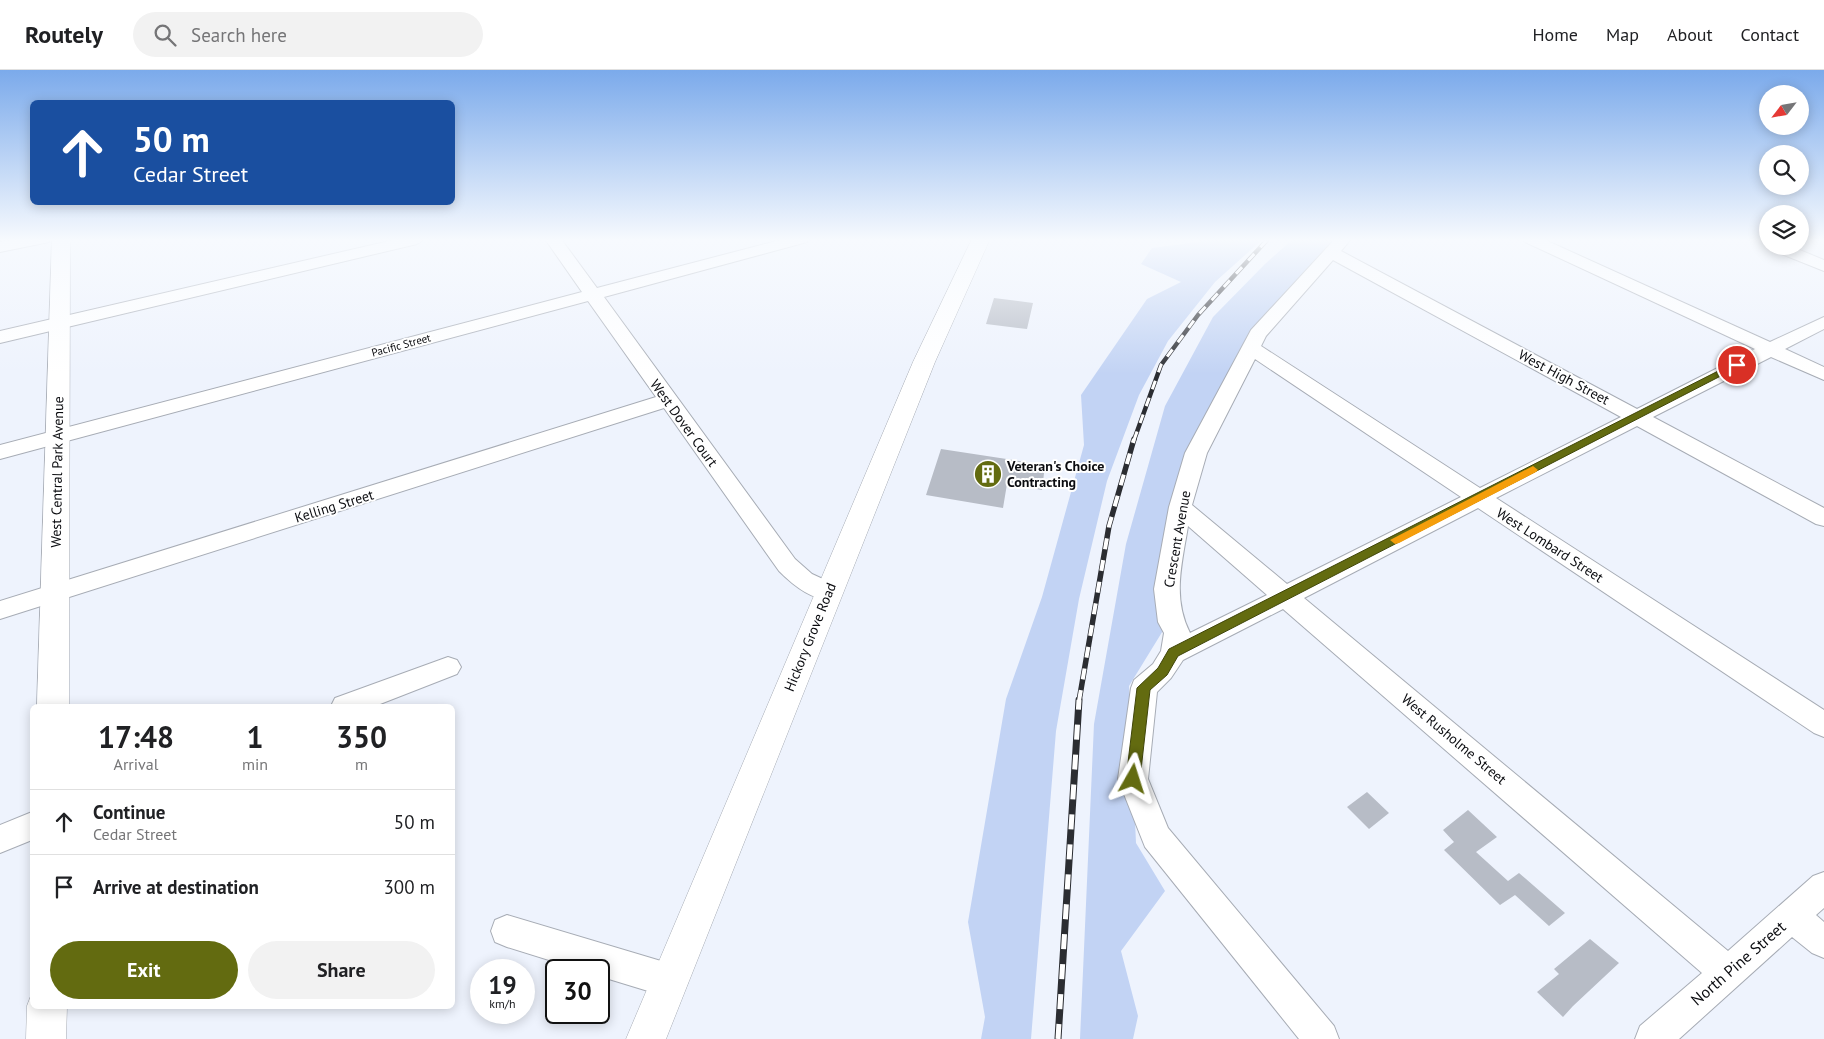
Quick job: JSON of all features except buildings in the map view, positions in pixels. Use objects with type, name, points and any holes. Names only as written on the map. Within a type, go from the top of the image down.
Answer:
[{"type":"main road","name":"West Central Park Avenue","points":[[53,704],[60,284]]},
{"type":"main road","name":"Hickory Grove Road","points":[[646,1039],[924,362],[960,284]]},
{"type":"main road","points":[[46,1039],[47,1009]]},
{"type":"street","points":[[0,337],[224,284]]},
{"type":"street","name":"West Dover Court","points":[[585,284],[666,400],[787,565],[803,580],[829,592]]},
{"type":"street","name":"Pacific Street","points":[[0,452],[629,284]]},
{"type":"street","name":"Crescent Avenue","points":[[1174,653],[1176,633],[1171,622],[1166,589],[1180,507],[1196,452],[1258,334],[1302,284]]},
{"type":"street","name":"West High Street","points":[[1405,284],[1637,416],[1824,518]]},
{"type":"street","points":[[1629,284],[1824,374]]},
{"type":"street","points":[[1321,1039],[1156,837],[1133,779],[1144,688],[1162,671],[1174,653],[1824,322]]},
{"type":"street","name":"West Lombard Street","points":[[1251,348],[1824,726]]},
{"type":"street","name":"Kelling Street","points":[[0,610],[666,400]]},
{"type":"street","name":"West Rusholme Street","points":[[1180,507],[1727,972]]},
{"type":"street","points":[[350,704],[448,667]]},
{"type":"street","points":[[0,839],[30,827]]},
{"type":"street","name":"North Pine Street","points":[[1653,1039],[1824,887]]},
{"type":"street","points":[[1791,916],[1824,942]]},
{"type":"street","points":[[507,931],[671,981]]},
{"type":"shaded area","points":[[1177,284],[1213,284],[1168,341],[1139,395],[1107,481],[1079,599],[1056,731],[1031,1039],[981,1039],[985,1017],[968,922],[1006,699],[1042,597],[1084,445],[1081,395],[1147,299]]},
{"type":"shaded area","points":[[1245,284],[1296,284],[1247,339],[1199,426],[1176,486],[1164,629],[1129,686],[1136,843],[1165,891],[1121,951],[1138,1016],[1133,1039],[1080,1039],[1094,724],[1126,544],[1165,406],[1213,317]]},
{"type":"railway","points":[[1134,440],[1161,365],[1198,315],[1226,284]]},
{"type":"railway","points":[[1079,701],[1109,526],[1134,439]]},
{"type":"railway","points":[[1058,1039],[1079,700]]},
{"type":"slow traffic","points":[[1395,540],[1533,470]]},
{"type":"place","name":"Veteran's Choice Contracting","points":[[988,474]]},
{"type":"route","points":[[1133,779],[1144,688],[1162,671],[1174,653],[1737,365]]}]
